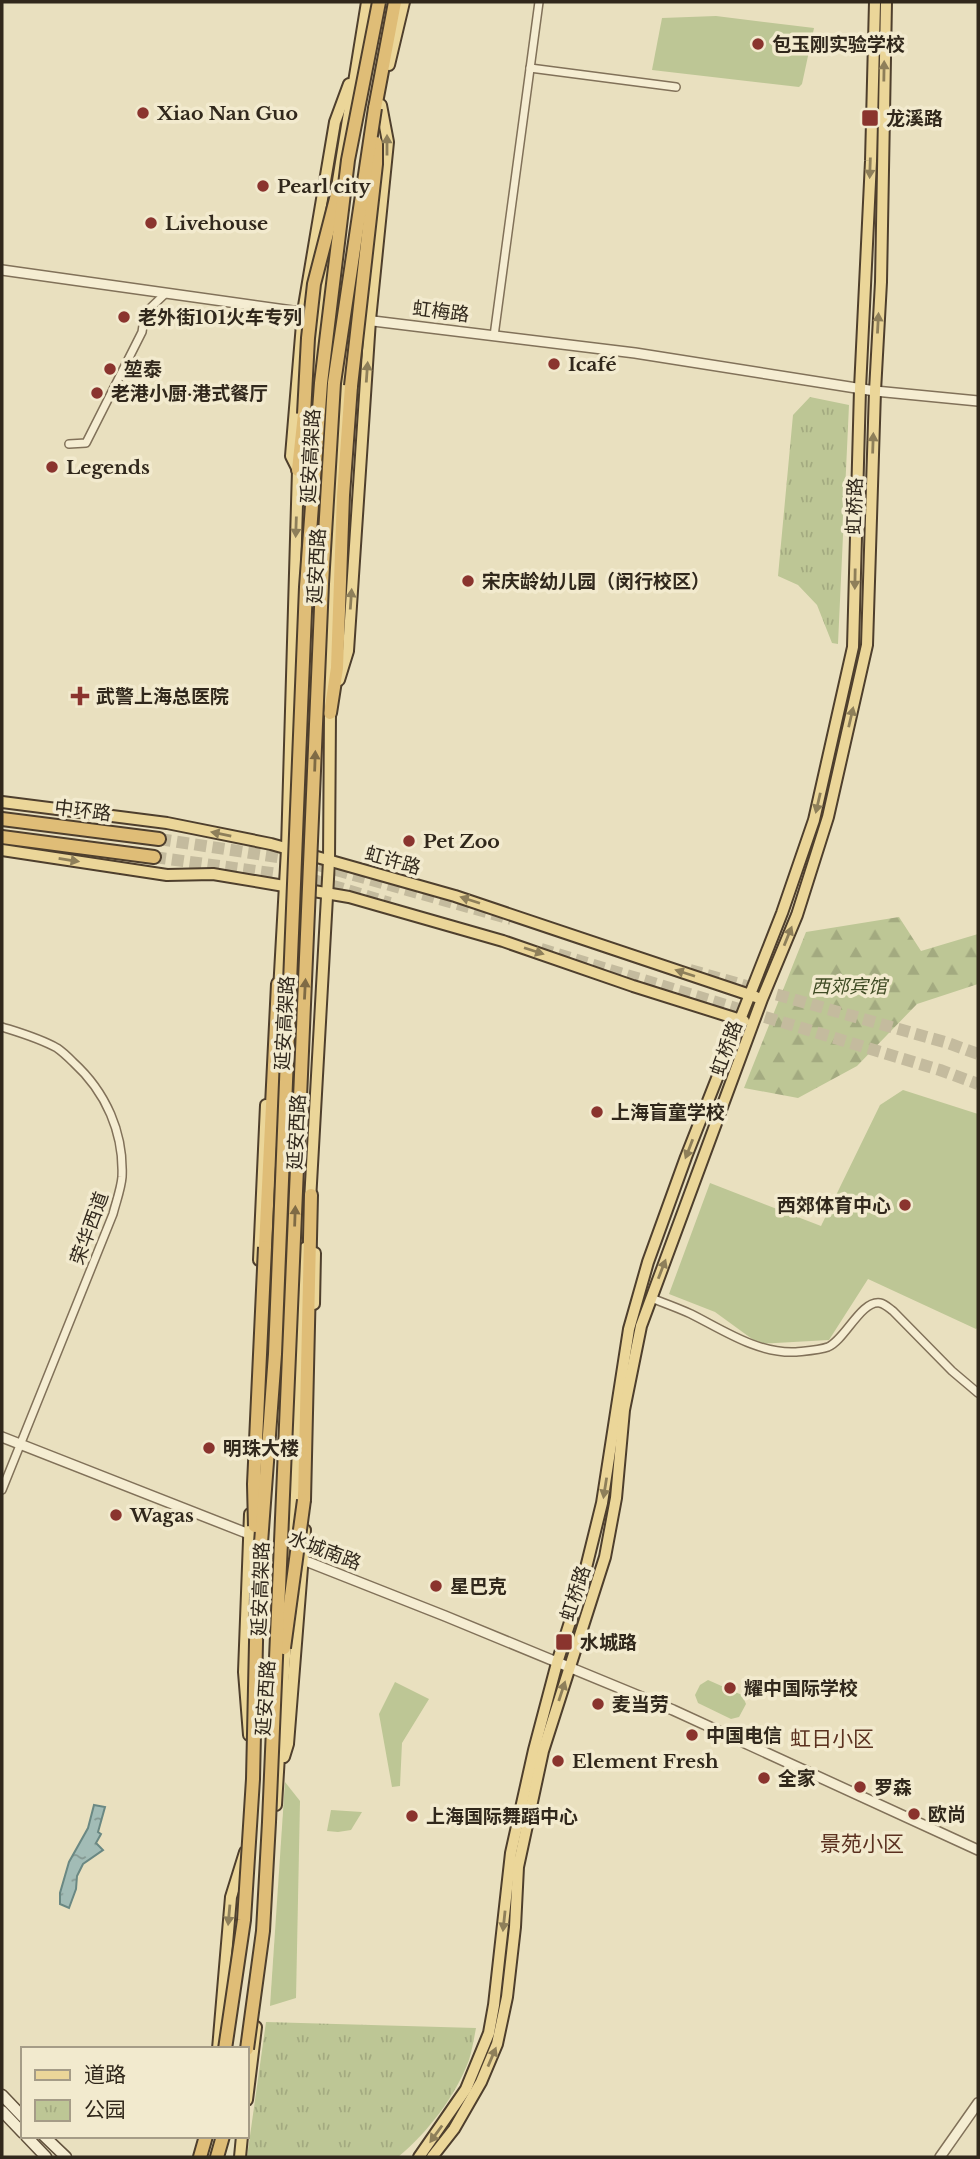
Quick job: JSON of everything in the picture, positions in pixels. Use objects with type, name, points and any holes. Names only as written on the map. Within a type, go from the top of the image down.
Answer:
[{"type":"highway","name":"延安高架路","points":[[227,2047],[244,1920],[253,1779],[257,1597],[275,1354],[306,587],[321,383],[348,160],[379,2]]},
{"type":"highway","name":"延安高架路","points":[[247,2047],[263,1931],[274,1725],[333,393],[395,2]]},
{"type":"highway","points":[[330,713],[337,668],[343,495],[351,386],[376,164],[378,106]]},
{"type":"highway","points":[[298,470],[314,284],[348,160]]},
{"type":"highway","name":"中环路","points":[[2,819],[159,839]]},
{"type":"highway","name":"中环路","points":[[2,837],[154,857]]},
{"type":"highway","points":[[257,1597],[254,1485],[278,984]]},
{"type":"highway","points":[[274,1725],[304,1500],[310,1195]]},
{"type":"highway","points":[[200,2157],[207,2138]]},
{"type":"highway","points":[[216,2157],[220,2138]]},
{"type":"main road","name":"延安西路","points":[[227,2047],[241,1925],[263,1544],[283,1040],[278,984],[287,849],[298,470],[314,418],[319,314],[367,2]]},
{"type":"main road","name":"延安西路","points":[[248,2092],[277,1790],[291,1556],[303,1268],[310,1195],[329,861],[328,686],[346,317],[378,106],[404,2]]},
{"type":"main road","name":"虹桥路","points":[[419,2157],[466,2089],[489,2033],[511,1853],[534,1750],[582,1584],[602,1503],[629,1329],[648,1262],[686,1157],[782,913],[814,820],[853,647],[875,2]]},
{"type":"main road","name":"虹桥路","points":[[432,2157],[454,2129],[475,2094],[497,2044],[507,1997],[518,1867],[542,1751],[605,1557],[616,1498],[624,1410],[641,1326],[762,999],[797,915],[828,817],[867,645],[881,282],[886,2]]},
{"type":"main road","points":[[298,470],[291,456],[303,312],[335,122],[357,62]]},
{"type":"main road","points":[[330,713],[348,650],[370,320],[388,142],[378,106]]},
{"type":"main road","points":[[302,331],[319,314]]},
{"type":"main road","name":"虹许路","points":[[2,802],[167,823],[287,849],[456,896],[762,999]]},
{"type":"main road","points":[[2,850],[167,875],[205,873],[327,893],[401,911],[503,941],[754,1024]]},
{"type":"main road","points":[[252,1766],[244,1672],[248,1534],[258,1373],[260,1220],[270,1039],[278,984]]},
{"type":"main road","points":[[277,1790],[288,1744],[304,1561],[316,1269],[310,1195]]},
{"type":"main road","name":"延安西路","points":[[218,2047],[231,1897],[246,1849]]},
{"type":"main road","points":[[241,1925],[266,1926]]},
{"type":"main road","points":[[2,2095],[21,2115]]},
{"type":"main road","points":[[2,2111],[21,2131]]},
{"type":"main road","points":[[28,2138],[46,2157]]},
{"type":"main road","points":[[46,2138],[66,2157]]},
{"type":"main road","points":[[206,2157],[208,2138]]},
{"type":"main road","points":[[240,2157],[242,2138]]},
{"type":"street","points":[[494,336],[540,2]]},
{"type":"street","points":[[530,68],[676,87]]},
{"type":"street","name":"虹梅路","points":[[2,270],[303,312],[635,353],[875,391]]},
{"type":"street","points":[[69,444],[86,443],[142,332],[145,313],[166,293]]},
{"type":"street","points":[[875,391],[978,401]]},
{"type":"street","name":"荣华西道","points":[[2,1027],[30,1035],[60,1049],[99,1090],[112,1114],[121,1144],[122,1179],[113,1214],[2,1490]]},
{"type":"street","points":[[651,1298],[761,1348],[794,1352],[828,1347],[842,1336],[864,1310],[876,1302],[883,1303],[978,1393]]},
{"type":"street","name":"水城南路","points":[[2,1437],[248,1534],[291,1556],[557,1663]]},
{"type":"street","points":[[557,1663],[673,1710],[976,1846]]},
{"type":"street","points":[[940,2157],[978,2103]]},
{"type":"green space","points":[[716,16],[814,28],[802,84],[799,87],[652,70],[662,18]]},
{"type":"green space","points":[[810,397],[849,405],[838,644],[832,643],[817,605],[798,585],[778,576],[793,415]]},
{"type":"green space","name":"西郊宾馆","points":[[899,917],[921,951],[978,934],[978,984],[917,1004],[857,1066],[798,1098],[744,1088],[806,932]]},
{"type":"green space","name":"西郊体育中心","points":[[903,1090],[978,1114],[976,1329],[868,1279],[829,1340],[759,1344],[715,1312],[669,1294],[710,1183],[821,1226],[880,1105]]},
{"type":"green space","points":[[708,1680],[742,1695],[746,1704],[739,1717],[731,1719],[698,1703],[695,1695],[700,1685]]},
{"type":"green space","points":[[395,1682],[429,1699],[402,1743],[400,1786],[392,1787],[379,1714]]},
{"type":"green space","points":[[285,1782],[300,1801],[296,1998],[270,2006]]},
{"type":"green space","points":[[331,1810],[362,1812],[351,1830],[338,1832],[327,1831]]},
{"type":"green space","points":[[266,2022],[476,2028],[469,2060],[448,2100],[430,2125],[398,2157],[247,2157]]},
{"type":"water","points":[[94,1805],[105,1807],[98,1832],[101,1834],[96,1843],[103,1850],[83,1864],[69,1908],[60,1904],[60,1893],[69,1862],[88,1828]]},
{"type":"tunnel","points":[[159,839],[304,861],[511,919]]},
{"type":"tunnel","points":[[154,857],[307,878],[390,903]]},
{"type":"tunnel","points":[[541,949],[940,1070],[978,1084]]},
{"type":"tunnel","points":[[690,970],[948,1043],[978,1054]]},
{"type":"place","name":"包玉刚实验学校","points":[[758,44]]},
{"type":"place","name":"Xiao Nan Guo","points":[[143,113]]},
{"type":"place","name":"龙溪路","points":[[870,118]]},
{"type":"place","name":"Pearl city","points":[[263,186]]},
{"type":"place","name":"Livehouse","points":[[151,223]]},
{"type":"place","name":"老外街101火车专列","points":[[124,317]]},
{"type":"place","name":"Icafé","points":[[554,364]]},
{"type":"place","name":"堃泰","points":[[110,369]]},
{"type":"place","name":"老港小厨·港式餐厅","points":[[97,393]]},
{"type":"place","name":"Legends","points":[[52,467]]},
{"type":"place","name":"宋庆龄幼儿园（闵行校区）","points":[[468,581]]},
{"type":"place","name":"武警上海总医院","points":[[80,696]]},
{"type":"place","name":"Pet Zoo","points":[[409,841]]},
{"type":"place","name":"上海盲童学校","points":[[597,1112]]},
{"type":"place","name":"西郊体育中心","points":[[905,1205]]},
{"type":"place","name":"明珠大楼","points":[[209,1448]]},
{"type":"place","name":"Wagas","points":[[116,1515]]},
{"type":"place","name":"星巴克","points":[[436,1586]]},
{"type":"place","name":"水城路","points":[[564,1642]]},
{"type":"place","name":"耀中国际学校","points":[[730,1688]]},
{"type":"place","name":"麦当劳","points":[[598,1704]]},
{"type":"place","name":"中国电信","points":[[692,1735]]},
{"type":"place","name":"Element Fresh","points":[[558,1761]]},
{"type":"place","name":"全家","points":[[764,1778]]},
{"type":"place","name":"罗森","points":[[860,1787]]},
{"type":"place","name":"欧尚","points":[[914,1814]]},
{"type":"place","name":"上海国际舞蹈中心","points":[[412,1816]]},
{"type":"district","name":"虹日小区","points":[[832,1739]]},
{"type":"district","name":"景苑小区","points":[[862,1844]]}]
